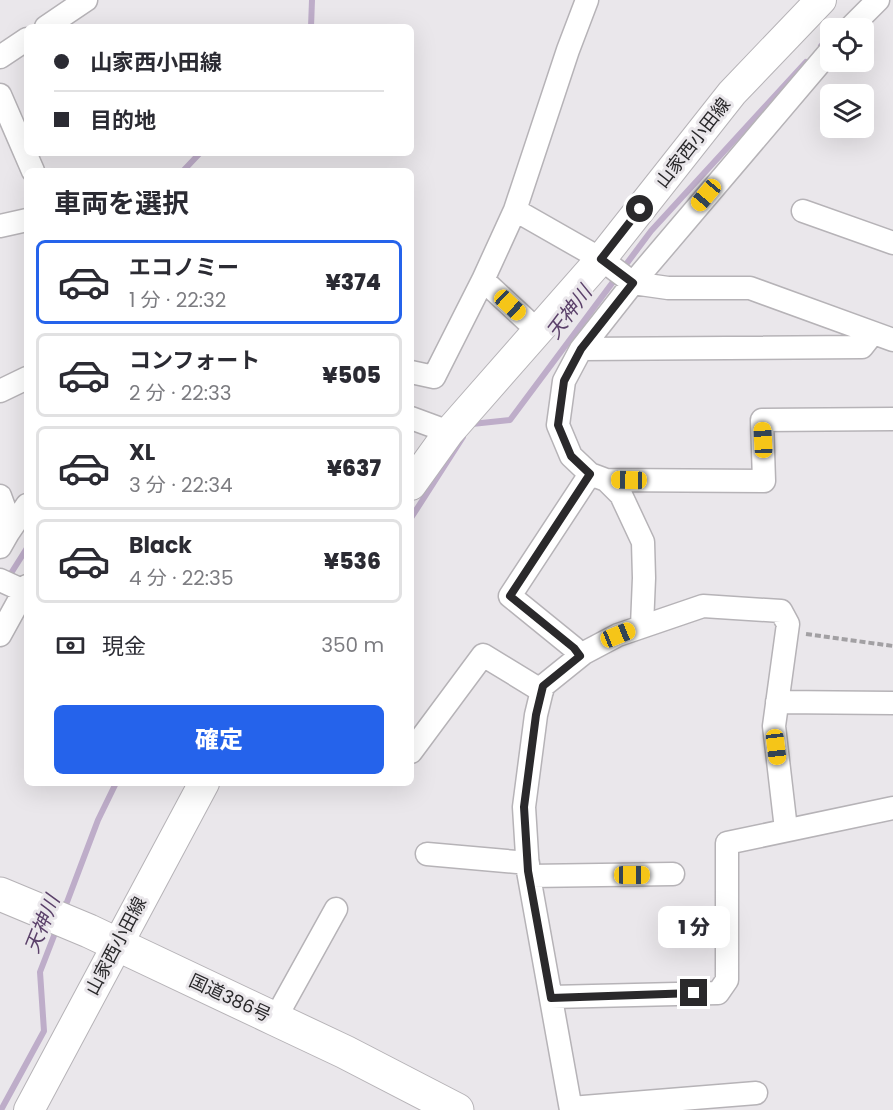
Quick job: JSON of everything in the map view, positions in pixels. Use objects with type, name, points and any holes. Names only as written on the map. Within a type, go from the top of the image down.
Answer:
[{"type":"highway","name":"国道386号","points":[[12,899],[103,938],[345,1052],[457,1110]]},
{"type":"main road","name":"山家西小田線","points":[[414,481],[449,432],[601,259],[732,93],[821,0]]},
{"type":"main road","name":"山家西小田線","points":[[29,1110],[103,938],[202,786]]},
{"type":"street","points":[[50,24],[86,0]]},
{"type":"street","points":[[414,373],[434,377],[483,280],[515,210],[587,0]]},
{"type":"street","points":[[860,18],[878,0]]},
{"type":"street","points":[[0,57],[24,41]]},
{"type":"street","points":[[642,626],[643,542],[621,495],[571,456],[558,425],[564,381],[581,349],[633,283],[820,63]]},
{"type":"street","points":[[0,95],[24,150]]},
{"type":"street","points":[[515,210],[601,259],[633,283],[668,288],[750,288],[883,336]]},
{"type":"street","points":[[803,211],[893,243]]},
{"type":"street","points":[[0,226],[24,221]]},
{"type":"street","points":[[483,280],[537,330]]},
{"type":"street","points":[[581,349],[862,347],[883,336]]},
{"type":"street","points":[[0,391],[24,379]]},
{"type":"street","points":[[414,419],[449,432]]},
{"type":"street","points":[[598,477],[764,481],[762,420],[893,419]]},
{"type":"street","points":[[580,656],[574,648],[510,596],[598,477]]},
{"type":"street","points":[[0,496],[4,540]]},
{"type":"street","points":[[4,540],[24,510]]},
{"type":"street","points":[[0,580],[24,588]]},
{"type":"street","points":[[0,635],[24,590]]},
{"type":"street","points":[[756,1093],[571,1109],[528,869],[524,807],[536,715],[543,686],[580,656],[618,635],[703,606],[781,611],[788,624],[774,726],[786,830]]},
{"type":"street","points":[[414,748],[483,655],[542,691]]},
{"type":"street","points":[[777,702],[893,703]]},
{"type":"street","points":[[551,998],[718,993],[727,980],[727,843],[893,808]]},
{"type":"street","points":[[427,854],[528,869],[673,874]]},
{"type":"street","points":[[274,1019],[336,909]]},
{"type":"path","points":[[787,632],[893,645]]},
{"type":"waterway","points":[[311,24],[312,0]]},
{"type":"waterway","name":"天神川","points":[[470,426],[510,420],[651,231],[806,62]]},
{"type":"waterway","points":[[186,168],[197,156]]},
{"type":"waterway","name":"天神川","points":[[414,513],[463,437]]},
{"type":"waterway","points":[[8,578],[24,553]]},
{"type":"waterway","name":"天神川","points":[[64,910],[98,820],[115,786]]},
{"type":"waterway","name":"天神川","points":[[1,1110],[44,1031],[40,972],[57,928]]},
{"type":"route","points":[[640,209],[601,259],[633,283],[581,349],[564,381],[558,425],[571,456],[590,474],[510,596],[574,648],[580,656],[543,686],[536,715],[524,807],[528,871],[551,998],[694,993]]}]
